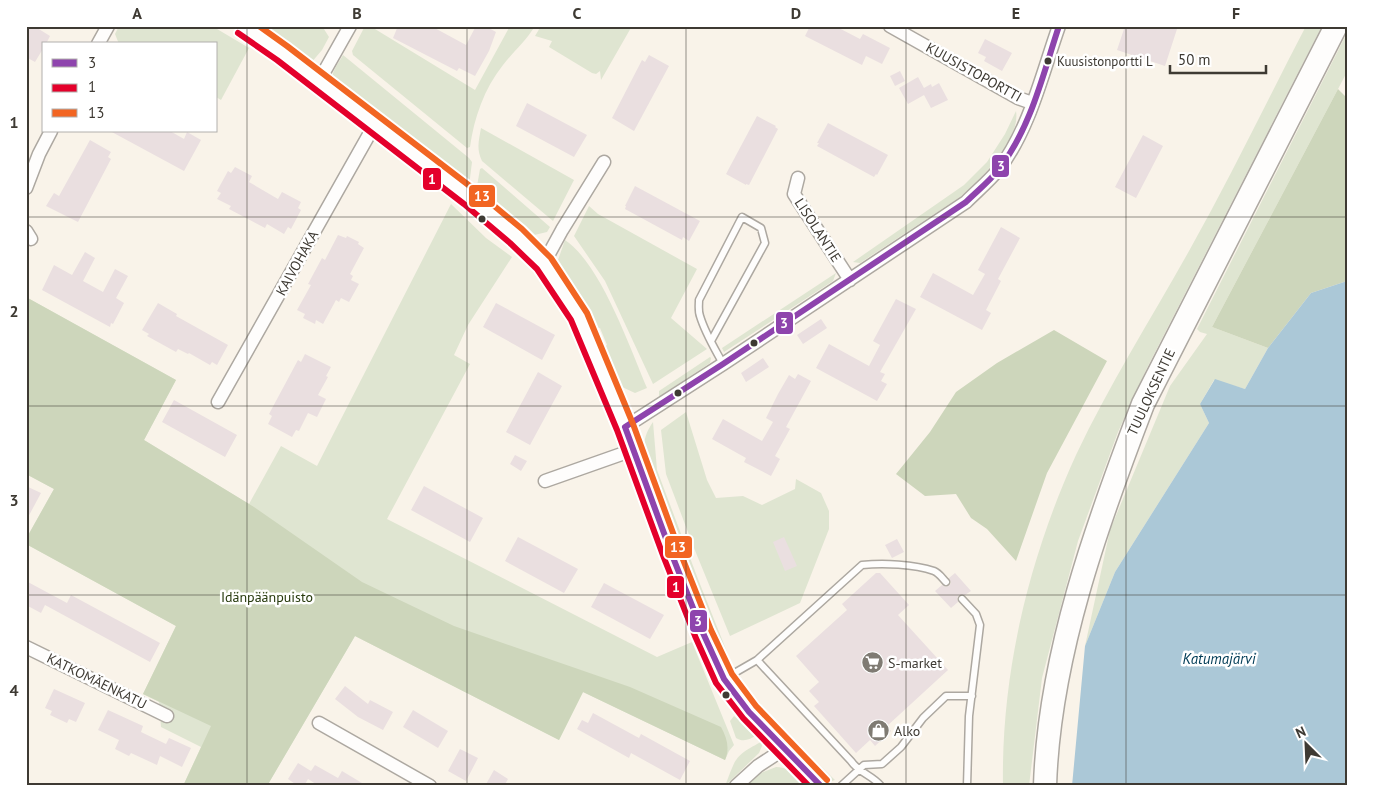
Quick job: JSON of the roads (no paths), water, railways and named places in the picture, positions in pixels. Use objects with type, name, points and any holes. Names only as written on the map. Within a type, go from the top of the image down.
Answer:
[{"type":"highway","name":"TUULOKSENTIE","points":[[1045,786],[1050,731],[1066,643],[1096,532],[1119,466],[1143,404],[1336,26]]},
{"type":"street","points":[[99,42],[108,26]]},
{"type":"street","points":[[243,26],[282,53],[375,124],[516,236],[544,263],[579,316],[625,426],[703,632],[724,678],[749,712],[821,786]]},
{"type":"street","points":[[319,82],[350,26]]},
{"type":"street","name":"KUUSISTOPORTTI","points":[[890,26],[1018,98],[1032,103]]},
{"type":"street","points":[[625,426],[723,364],[966,202],[998,170],[1026,124],[1059,26]]},
{"type":"street","name":"KAIVOHAKA","points":[[218,402],[375,124]]},
{"type":"street","points":[[26,188],[39,154],[50,132]]},
{"type":"street","points":[[544,263],[604,162]]},
{"type":"street","name":"LISOLANTIE","points":[[798,178],[794,194],[850,280]]},
{"type":"street","points":[[545,482],[633,450]]},
{"type":"street","name":"KATKOMÄENKATU","points":[[26,647],[167,716]]},
{"type":"street","points":[[319,724],[430,786]]},
{"type":"street","points":[[736,786],[758,766],[784,749]]},
{"type":"lane","points":[[711,341],[766,243],[761,228],[742,217],[699,300],[699,314],[711,341],[723,364]]},
{"type":"lane","points":[[724,678],[757,660],[862,565],[885,562],[936,571],[946,582]]},
{"type":"lane","points":[[962,599],[976,614],[980,625],[969,716],[967,786]]},
{"type":"lane","points":[[757,660],[852,761],[857,770],[875,779],[881,786]]},
{"type":"lane","points":[[840,786],[864,765],[882,764],[901,747],[923,718],[946,696],[972,696]]},
{"type":"water","name":"Katumajärvi","points":[[1347,281],[1347,786],[1072,786],[1085,646],[1115,572],[1209,423],[1200,404],[1215,379],[1245,389],[1268,348],[1311,293]]},
{"type":"place","name":"Kuusistonportti L","points":[[1048,61]]},
{"type":"place","name":"S-market","points":[[872,663]]},
{"type":"place","name":"Alko","points":[[878,731]]},
{"type":"park label","name":"Idänpäänpuisto","points":[[267,597]]}]
